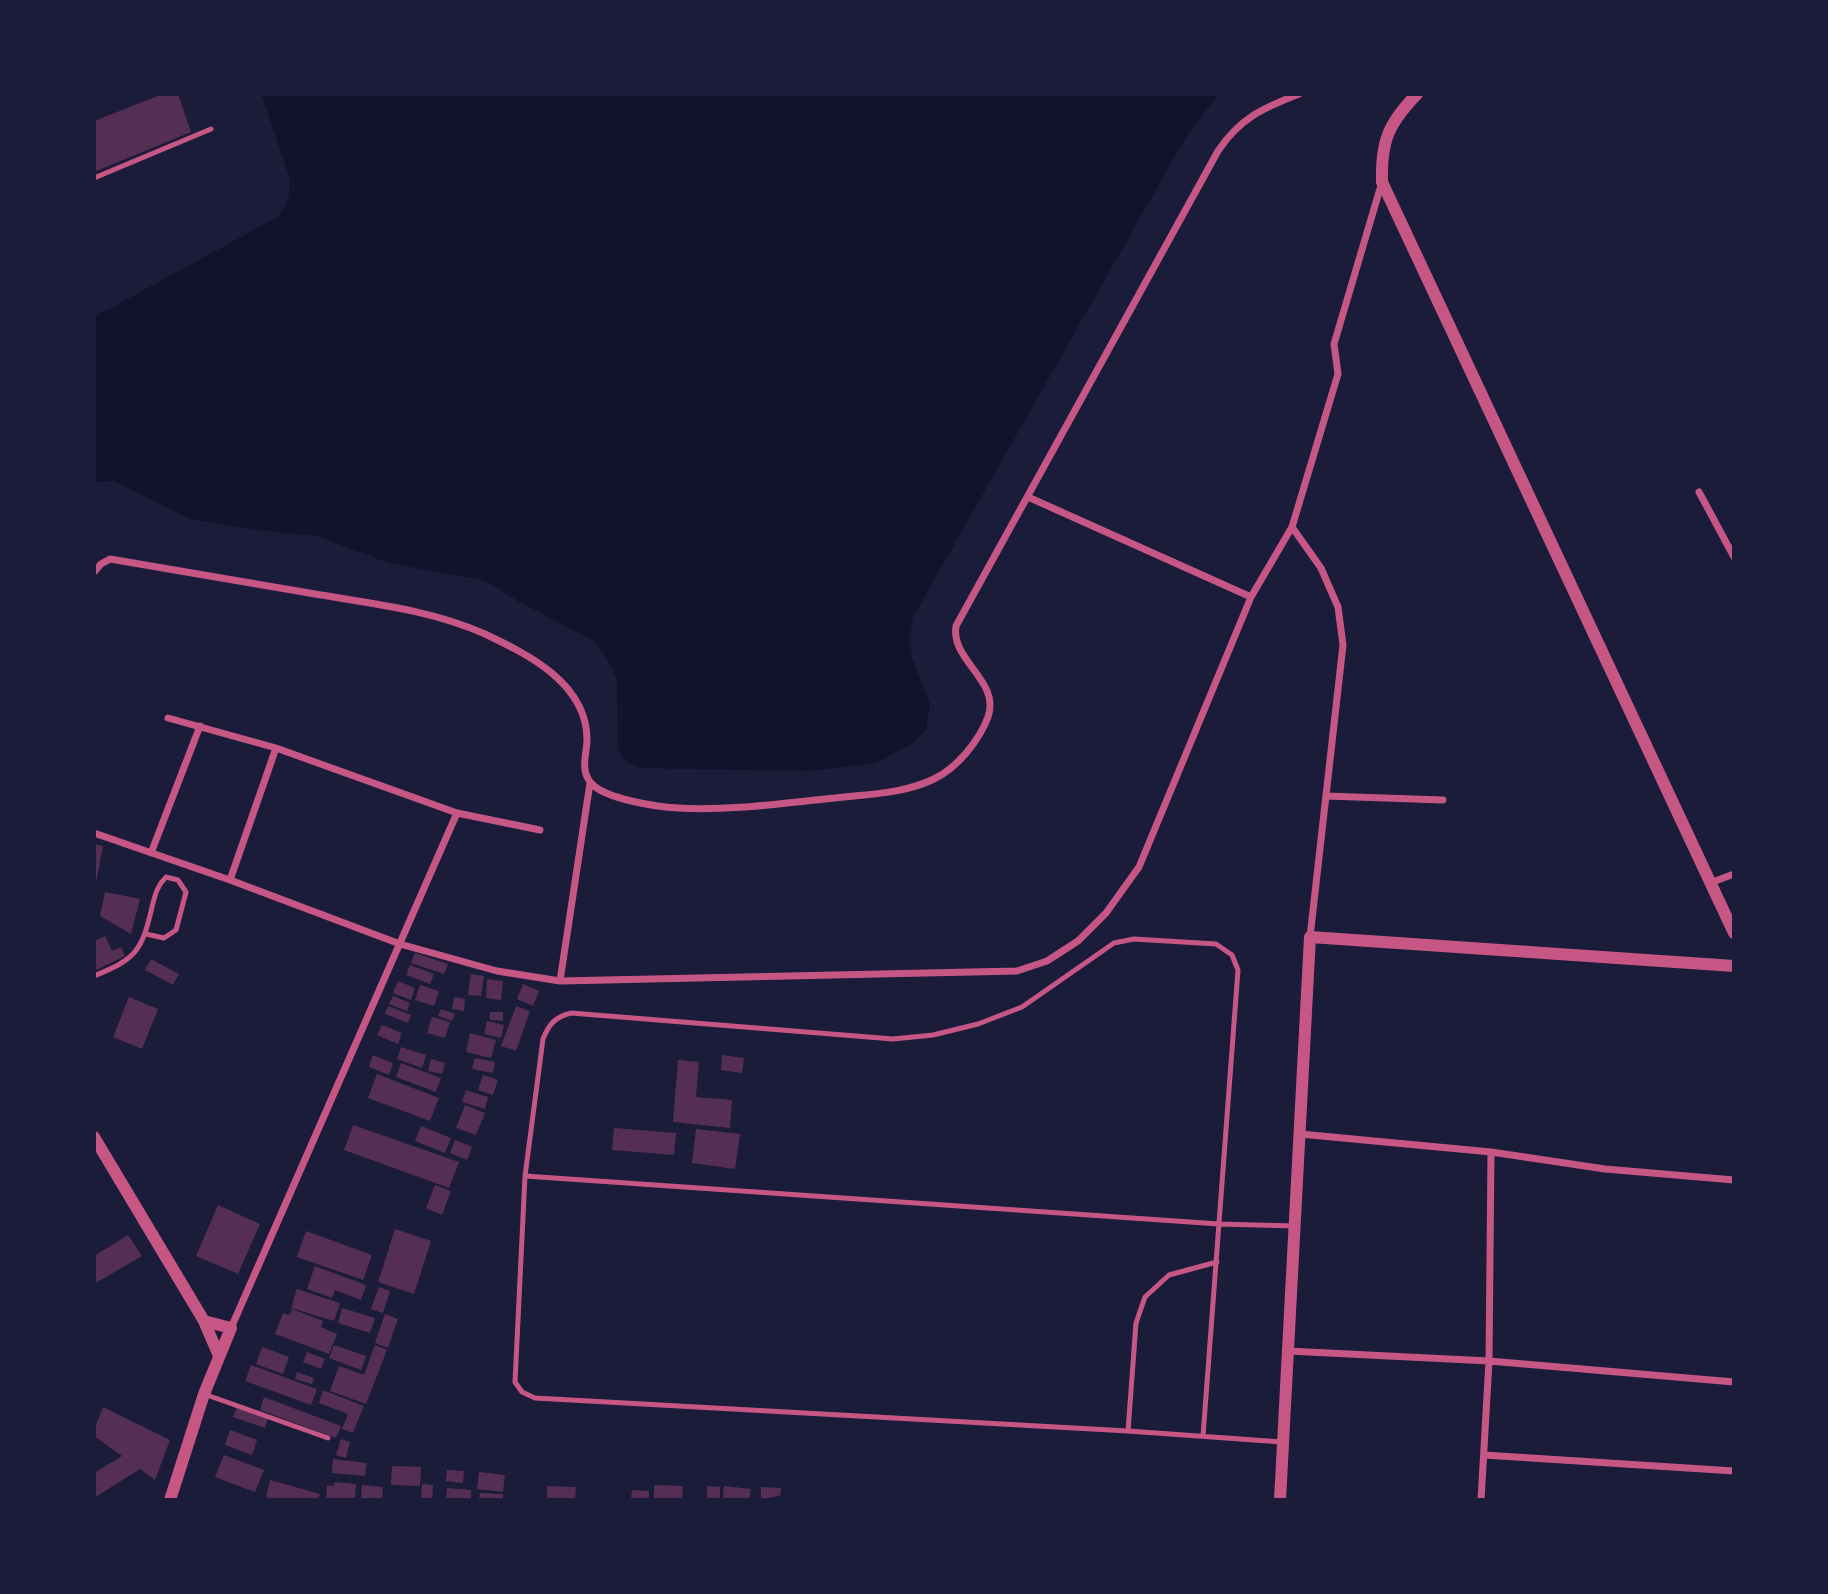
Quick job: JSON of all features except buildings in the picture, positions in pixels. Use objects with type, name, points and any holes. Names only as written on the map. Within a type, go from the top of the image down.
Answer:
[{"type":"street","points":[[94,572],[110,559],[414,610],[484,634],[551,671],[571,691],[583,715],[587,740],[584,760],[590,783],[600,790],[635,801],[677,808],[748,807],[904,790],[936,778],[965,755],[988,718],[990,706],[988,692],[955,640],[956,626],[1218,150],[1243,121],[1270,105],[1299,94]]},
{"type":"street","points":[[94,833],[230,880],[400,944],[497,971],[560,981],[1017,971],[1047,961],[1078,941],[1106,913],[1139,867],[1251,597],[1292,527],[1338,374],[1334,344],[1382,182],[1382,154],[1387,135],[1417,94]]},
{"type":"street","points":[[1382,182],[1734,933]]},
{"type":"street","points":[[1699,492],[1734,557]]},
{"type":"street","points":[[1028,497],[1251,597]]},
{"type":"street","points":[[1280,1500],[1310,937],[1343,645],[1334,597],[1321,568],[1292,527]]},
{"type":"street","points":[[168,718],[276,748],[457,814],[540,830]]},
{"type":"street","points":[[151,853],[200,726]]},
{"type":"street","points":[[230,880],[276,748]]},
{"type":"street","points":[[560,981],[590,783]]},
{"type":"street","points":[[1326,796],[1443,800]]},
{"type":"street","points":[[170,1500],[204,1394],[230,1328],[457,814]]},
{"type":"street","points":[[1710,883],[1734,874]]},
{"type":"street","points":[[1310,937],[1734,966]]},
{"type":"street","points":[[1300,1134],[1491,1152],[1605,1169],[1734,1180]]},
{"type":"street","points":[[94,1137],[204,1321],[219,1356]]},
{"type":"street","points":[[1481,1500],[1489,1361],[1491,1152]]},
{"type":"street","points":[[204,1321],[230,1328]]},
{"type":"street","points":[[1288,1352],[1489,1361],[1734,1382]]},
{"type":"street","points":[[1484,1455],[1734,1471]]},
{"type":"lane","points":[[94,178],[211,130]]},
{"type":"lane","points":[[94,976],[129,959],[139,948],[146,934],[156,891],[161,882],[166,877],[178,880],[186,892],[176,930],[164,938],[146,934]]},
{"type":"lane","points":[[1203,1436],[1238,970],[1232,955],[1216,944],[1134,939],[1114,943],[1022,1007],[978,1024],[933,1035],[893,1039],[571,1013],[559,1016],[548,1025],[543,1039],[525,1176],[516,1382],[522,1392],[535,1398],[1283,1442]]},
{"type":"lane","points":[[525,1176],[1219,1224],[1295,1226]]},
{"type":"lane","points":[[1128,1431],[1136,1323],[1145,1297],[1169,1275],[1217,1262]]},
{"type":"lane","points":[[204,1394],[328,1438]]},
{"type":"shaded area","points":[[262,95],[1218,95],[1187,135],[914,615],[909,638],[912,658],[930,704],[926,729],[912,744],[876,763],[808,771],[640,768],[626,761],[619,752],[617,680],[607,658],[594,641],[493,585],[478,579],[389,563],[314,535],[280,533],[190,519],[114,481],[95,482],[95,315],[279,216],[289,197],[290,180]]}]
